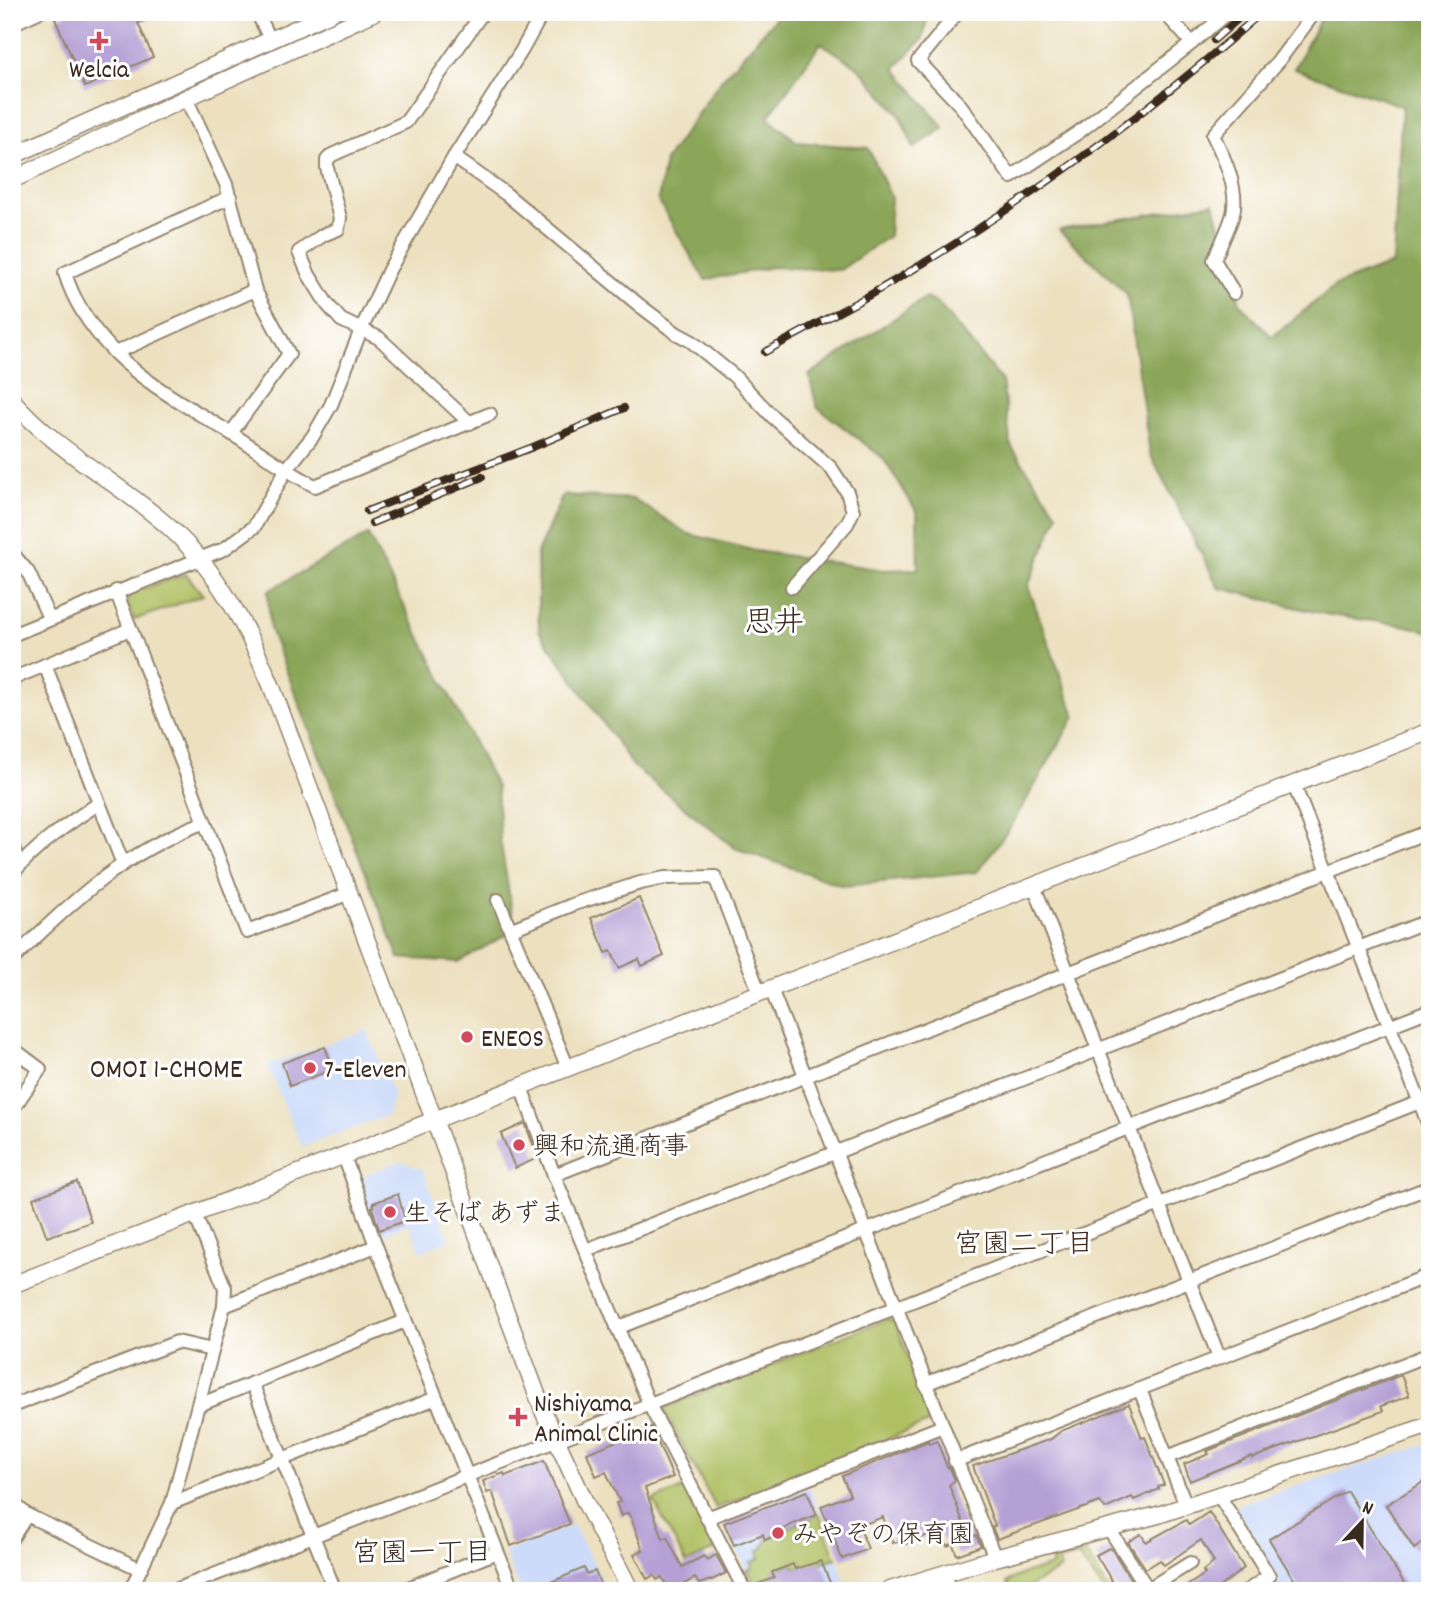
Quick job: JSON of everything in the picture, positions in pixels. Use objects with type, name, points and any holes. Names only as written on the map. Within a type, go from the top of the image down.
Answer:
[{"type":"street","points":[[12,24],[38,12]]},
{"type":"street","points":[[257,12],[270,40]]},
{"type":"street","points":[[12,156],[333,12]]},
{"type":"street","points":[[12,180],[375,12]]},
{"type":"street","points":[[470,423],[379,338],[341,320],[327,304],[309,275],[299,252],[323,235],[338,229],[340,218],[327,160],[332,155],[406,122],[483,12]]},
{"type":"street","points":[[12,635],[224,549],[254,527],[286,471],[313,436],[331,405],[389,270],[543,12]]},
{"type":"street","points":[[958,12],[918,61],[961,106],[1011,177],[1079,132],[1228,12]]},
{"type":"street","points":[[1164,12],[1192,43]]},
{"type":"street","points":[[1234,293],[1214,260],[1233,214],[1234,199],[1222,154],[1213,135],[1278,63],[1315,12]]},
{"type":"street","points":[[186,98],[230,197],[255,290],[289,354],[231,433]]},
{"type":"street","points":[[454,158],[506,194],[639,305],[691,341],[734,376],[774,417],[831,468],[847,492],[853,511],[847,524],[792,587]]},
{"type":"street","points":[[230,197],[65,273],[83,314],[98,335],[138,374],[286,471],[315,486],[490,414]]},
{"type":"street","points":[[115,353],[255,290]]},
{"type":"street","points":[[12,400],[52,439],[171,529],[230,598],[255,646],[556,1440],[631,1591]]},
{"type":"street","points":[[12,553],[28,572],[49,618]]},
{"type":"street","points":[[116,591],[247,932],[350,893]]},
{"type":"street","points":[[12,679],[130,629]]},
{"type":"street","points":[[45,665],[123,864]]},
{"type":"street","points":[[12,1285],[1430,732]]},
{"type":"street","points":[[1293,785],[1389,1026],[1425,1100],[1430,1128]]},
{"type":"street","points":[[16,870],[73,820],[98,804]]},
{"type":"street","points":[[12,960],[90,886],[142,850],[170,835],[205,822]]},
{"type":"street","points":[[554,1175],[1430,831]]},
{"type":"street","points":[[12,845],[16,870]]},
{"type":"street","points":[[512,929],[577,903],[640,883],[665,878],[715,877],[836,1152],[995,1558]]},
{"type":"street","points":[[1034,886],[1219,1357]]},
{"type":"street","points":[[498,900],[568,1068]]},
{"type":"street","points":[[586,1250],[1430,920]]},
{"type":"street","points":[[617,1328],[1430,1010]]},
{"type":"street","points":[[12,1048],[40,1069],[12,1110]]},
{"type":"street","points":[[521,1087],[554,1175],[650,1406],[745,1591]]},
{"type":"street","points":[[173,1591],[1425,1100]]},
{"type":"street","points":[[344,1156],[405,1321],[513,1591]]},
{"type":"street","points":[[925,1384],[1430,1187]]},
{"type":"street","points":[[130,1591],[172,1503],[224,1306],[225,1288],[195,1215]]},
{"type":"street","points":[[224,1306],[376,1246]]},
{"type":"street","points":[[955,1461],[1430,1275]]},
{"type":"street","points":[[200,1405],[405,1321]]},
{"type":"street","points":[[12,1406],[177,1342],[212,1350]]},
{"type":"street","points":[[1167,1457],[1430,1354]]},
{"type":"street","points":[[252,1383],[335,1591]]},
{"type":"street","points":[[1140,1390],[1186,1505]]},
{"type":"street","points":[[172,1503],[436,1398]]},
{"type":"street","points":[[887,1591],[1186,1505],[1430,1425]]},
{"type":"street","points":[[707,1518],[943,1426]]},
{"type":"street","points":[[1218,1494],[1269,1576],[1247,1591]]},
{"type":"street","points":[[12,1502],[26,1514],[140,1569]]},
{"type":"street","points":[[12,1538],[26,1514]]},
{"type":"street","points":[[1110,1528],[1148,1589],[1190,1563]]},
{"type":"street","points":[[401,1591],[497,1552]]},
{"type":"street","points":[[942,1574],[953,1591]]},
{"type":"shaded area","points":[[367,1030],[394,1095],[388,1115],[302,1147],[267,1065]]},
{"type":"shaded area","points":[[401,1161],[423,1170],[449,1239],[421,1252],[409,1223],[378,1237],[355,1179]]},
{"type":"shaded area","points":[[1430,1443],[1430,1591],[1262,1591],[1280,1579],[1237,1510],[1239,1504]]},
{"type":"shaded area","name":"みやぞの保育園","points":[[809,1486],[848,1588],[836,1591],[758,1591],[722,1521]]},
{"type":"shaded area","points":[[573,1525],[608,1591],[520,1591],[504,1552]]},
{"type":"green space","points":[[781,12],[928,12],[923,39],[895,68],[944,128],[914,148],[899,114],[858,67],[821,43],[768,117],[797,142],[868,148],[891,197],[889,236],[840,270],[772,267],[705,280],[658,200],[665,161],[721,80]]},
{"type":"green space","points":[[1324,12],[1430,12],[1430,632],[1402,625],[1330,615],[1219,588],[1150,454],[1127,294],[1059,230],[1214,203],[1240,304],[1272,337],[1336,285],[1393,263],[1402,106],[1294,69]]},
{"type":"green space","points":[[925,298],[938,303],[1002,381],[1011,446],[1058,515],[1028,586],[1075,716],[1010,828],[977,872],[843,886],[735,848],[634,767],[539,631],[537,553],[563,495],[633,499],[689,534],[756,551],[883,570],[918,569],[917,512],[883,458],[817,407],[809,375]]},
{"type":"green space","points":[[368,535],[497,788],[500,839],[515,930],[458,962],[399,958],[270,629],[268,591]]},
{"type":"green space","points":[[186,574],[203,595],[134,620],[127,603],[129,593]]},
{"type":"green space","points":[[887,1319],[895,1322],[930,1415],[928,1423],[716,1508],[663,1408]]},
{"type":"green space","points":[[684,1488],[715,1550],[686,1563],[653,1500]]},
{"type":"green space","points":[[819,1514],[836,1558],[795,1569],[793,1564],[772,1572],[774,1579],[762,1582],[758,1590],[747,1570],[753,1568],[751,1562],[760,1559],[758,1551],[768,1539],[779,1534],[778,1532]]},
{"type":"green space","points":[[1081,1545],[1110,1591],[1104,1591],[1078,1556],[1058,1561],[1061,1569],[1021,1591],[1011,1591],[1007,1582],[1022,1574],[1053,1566],[1049,1553]]},
{"type":"building","points":[[71,12],[163,12],[138,23],[153,57],[85,87],[55,19]]},
{"type":"building","points":[[639,898],[664,956],[642,966],[639,959],[619,968],[611,951],[606,953],[591,918]]},
{"type":"building","points":[[325,1047],[334,1069],[290,1086],[282,1063]]},
{"type":"building","points":[[525,1123],[538,1158],[515,1168],[501,1134]]},
{"type":"building","points":[[77,1182],[91,1222],[47,1237],[33,1198]]},
{"type":"building","points":[[398,1194],[405,1221],[379,1230],[373,1203]]},
{"type":"building","points":[[1401,1375],[1409,1396],[1381,1406],[1383,1411],[1252,1458],[1251,1456],[1190,1481],[1184,1464],[1209,1454],[1207,1451]]},
{"type":"building","points":[[1129,1404],[1164,1485],[1134,1500],[1132,1497],[1105,1509],[1100,1502],[997,1539],[992,1527],[995,1526],[973,1466],[1051,1439],[1061,1431]]},
{"type":"building","points":[[651,1427],[673,1477],[645,1488],[663,1539],[667,1537],[682,1567],[704,1556],[707,1560],[716,1555],[726,1573],[714,1579],[699,1584],[695,1578],[668,1589],[662,1577],[657,1580],[654,1575],[647,1579],[634,1554],[643,1550],[631,1518],[628,1513],[621,1516],[616,1503],[620,1502],[606,1472],[596,1476],[587,1453]]},
{"type":"building","points":[[928,1441],[929,1444],[937,1441],[955,1480],[949,1485],[963,1522],[972,1537],[976,1535],[981,1546],[957,1555],[953,1545],[956,1542],[947,1546],[938,1531],[903,1545],[901,1541],[893,1543],[883,1517],[859,1526],[868,1549],[842,1559],[821,1506],[850,1495],[842,1476]]},
{"type":"building","points":[[544,1461],[570,1524],[511,1546],[492,1491],[487,1493],[483,1481],[504,1473],[505,1476]]},
{"type":"building","points":[[1430,1478],[1430,1518],[1422,1523],[1430,1538],[1414,1549],[1386,1505]]},
{"type":"building","points":[[807,1491],[817,1515],[793,1524],[765,1540],[763,1534],[734,1545],[724,1523]]},
{"type":"building","points":[[1347,1491],[1409,1591],[1301,1591],[1269,1539]]},
{"type":"building","points":[[1209,1512],[1244,1568],[1214,1591],[1179,1591],[1205,1574],[1203,1571],[1214,1562],[1201,1540],[1164,1565],[1160,1560],[1146,1569],[1128,1542],[1141,1534],[1146,1542],[1186,1520],[1189,1525]]},
{"type":"building","points":[[1109,1548],[1138,1591],[1118,1591],[1096,1555]]},
{"type":"building","points":[[821,1561],[831,1585],[816,1591],[754,1591],[752,1586],[774,1578],[772,1572],[793,1564],[795,1569]]},
{"type":"building","points":[[584,1568],[587,1574],[595,1571],[603,1591],[530,1591]]},
{"type":"railway","points":[[1214,40],[1246,12]]},
{"type":"railway","points":[[765,352],[868,296],[972,233],[1022,199],[1121,128],[1262,12]]},
{"type":"railway","points":[[367,511],[533,447],[624,408]]},
{"type":"railway","points":[[372,523],[482,477]]},
{"type":"place","name":"Welcia","points":[[99,41]]},
{"type":"place","name":"ENEOS","points":[[467,1037]]},
{"type":"place","name":"7-Eleven","points":[[310,1068]]},
{"type":"place","name":"興和流通商事","points":[[519,1145]]},
{"type":"place","name":"生そば あずま","points":[[390,1212]]},
{"type":"place","name":"Nishiyama Animal Clinic","points":[[518,1417]]},
{"type":"place","name":"みやぞの保育園","points":[[778,1533]]},
{"type":"district","name":"思井","points":[[774,621]]},
{"type":"district","name":"OMOI 1-CHOME","points":[[166,1067]]},
{"type":"district","name":"宮園二丁目","points":[[1024,1242]]},
{"type":"district","name":"宮園一丁目","points":[[422,1551]]}]
